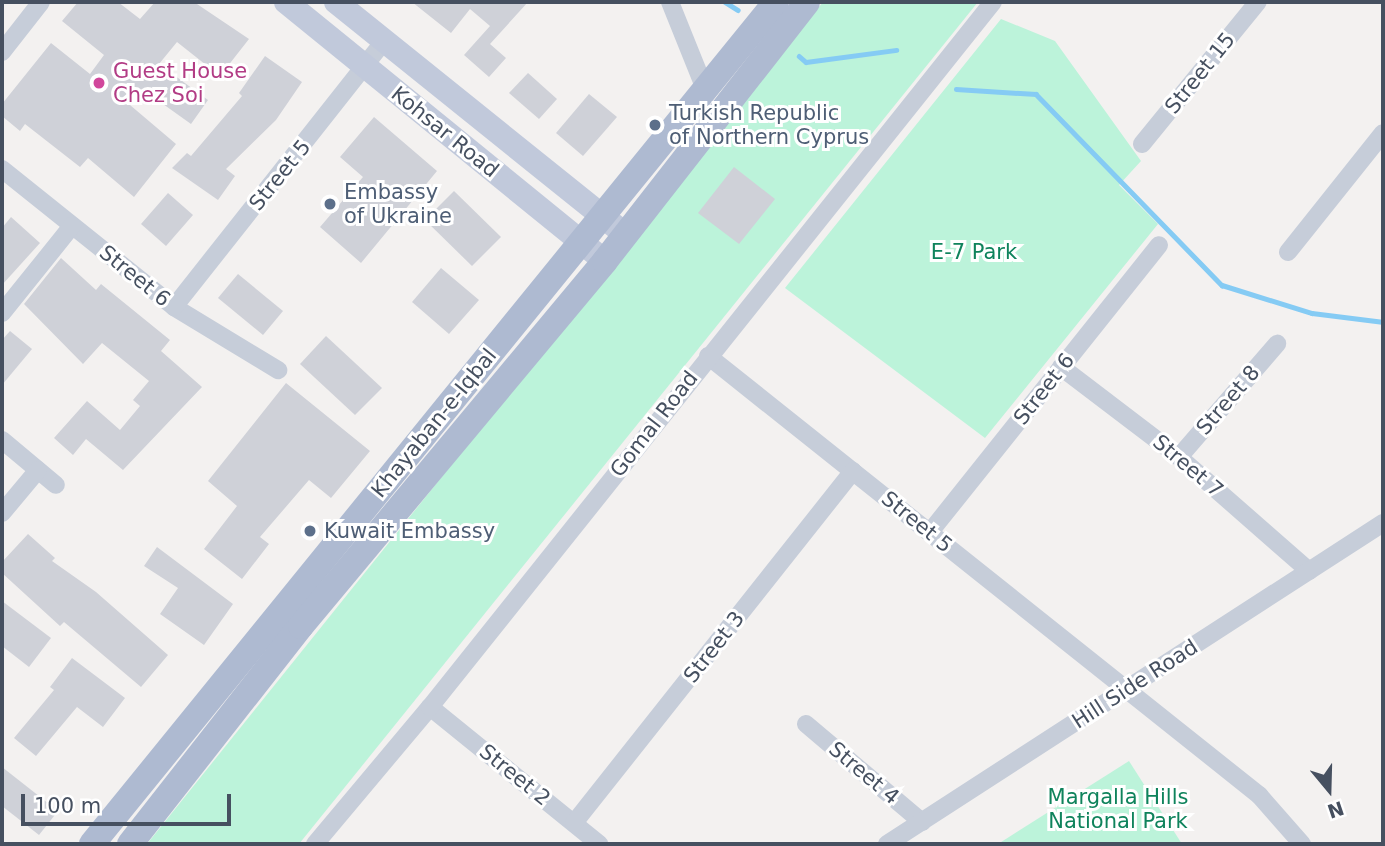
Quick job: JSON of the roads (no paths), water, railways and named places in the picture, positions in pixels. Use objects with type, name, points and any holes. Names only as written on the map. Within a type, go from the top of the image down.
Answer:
[{"type":"main road","name":"Khayaban-e-Iqbal","points":[[92,844],[581,241],[600,214],[776,2]]},
{"type":"main road","name":"Khayaban-e-Iqbal","points":[[130,844],[301,626],[605,261],[807,2]]},
{"type":"street","points":[[2,52],[41,2]]},
{"type":"street","name":"Kohsar Road","points":[[286,2],[605,261]]},
{"type":"street","name":"Kohsar Road","points":[[337,2],[625,234]]},
{"type":"street","points":[[670,2],[705,89]]},
{"type":"street","name":"Gomal Road","points":[[315,844],[430,707],[993,2]]},
{"type":"street","name":"Street 15","points":[[1142,144],[1258,2]]},
{"type":"street","name":"Street 5","points":[[174,307],[366,68],[384,41]]},
{"type":"street","points":[[1289,252],[1383,133]]},
{"type":"street","name":"Street 6","points":[[2,169],[174,307],[278,370]]},
{"type":"street","points":[[2,313],[72,226]]},
{"type":"street","name":"Street 6","points":[[930,532],[1158,245]]},
{"type":"street","name":"Street 8","points":[[1179,457],[1277,344]]},
{"type":"street","name":"Street 5","points":[[708,356],[1259,795],[1302,844]]},
{"type":"street","name":"Street 7","points":[[1062,367],[1179,457],[1310,571]]},
{"type":"street","points":[[2,440],[56,485]]},
{"type":"street","points":[[2,513],[38,470]]},
{"type":"street","name":"Street 3","points":[[574,823],[853,471]]},
{"type":"street","name":"Hill Side Road","points":[[887,844],[1383,523]]},
{"type":"street","name":"Street 2","points":[[430,707],[599,844]]},
{"type":"street","name":"Street 4","points":[[806,724],[922,822]]},
{"type":"waterway","points":[[725,2],[738,10]]},
{"type":"waterway","points":[[799,56],[806,62],[896,50]]},
{"type":"waterway","points":[[956,89],[1036,94],[1222,285],[1312,313],[1383,322]]},
{"type":"place","name":"Guest House Chez Soi","points":[[99,83]]},
{"type":"place","name":"Turkish Republic of Northern Cyprus","points":[[655,125]]},
{"type":"place","name":"Embassy of Ukraine","points":[[330,204]]},
{"type":"place","name":"Kuwait Embassy","points":[[310,531]]},
{"type":"park label","name":"E-7 Park","points":[[974,252]]},
{"type":"park label","name":"Margalla Hills National Park","points":[[1118,809]]}]
